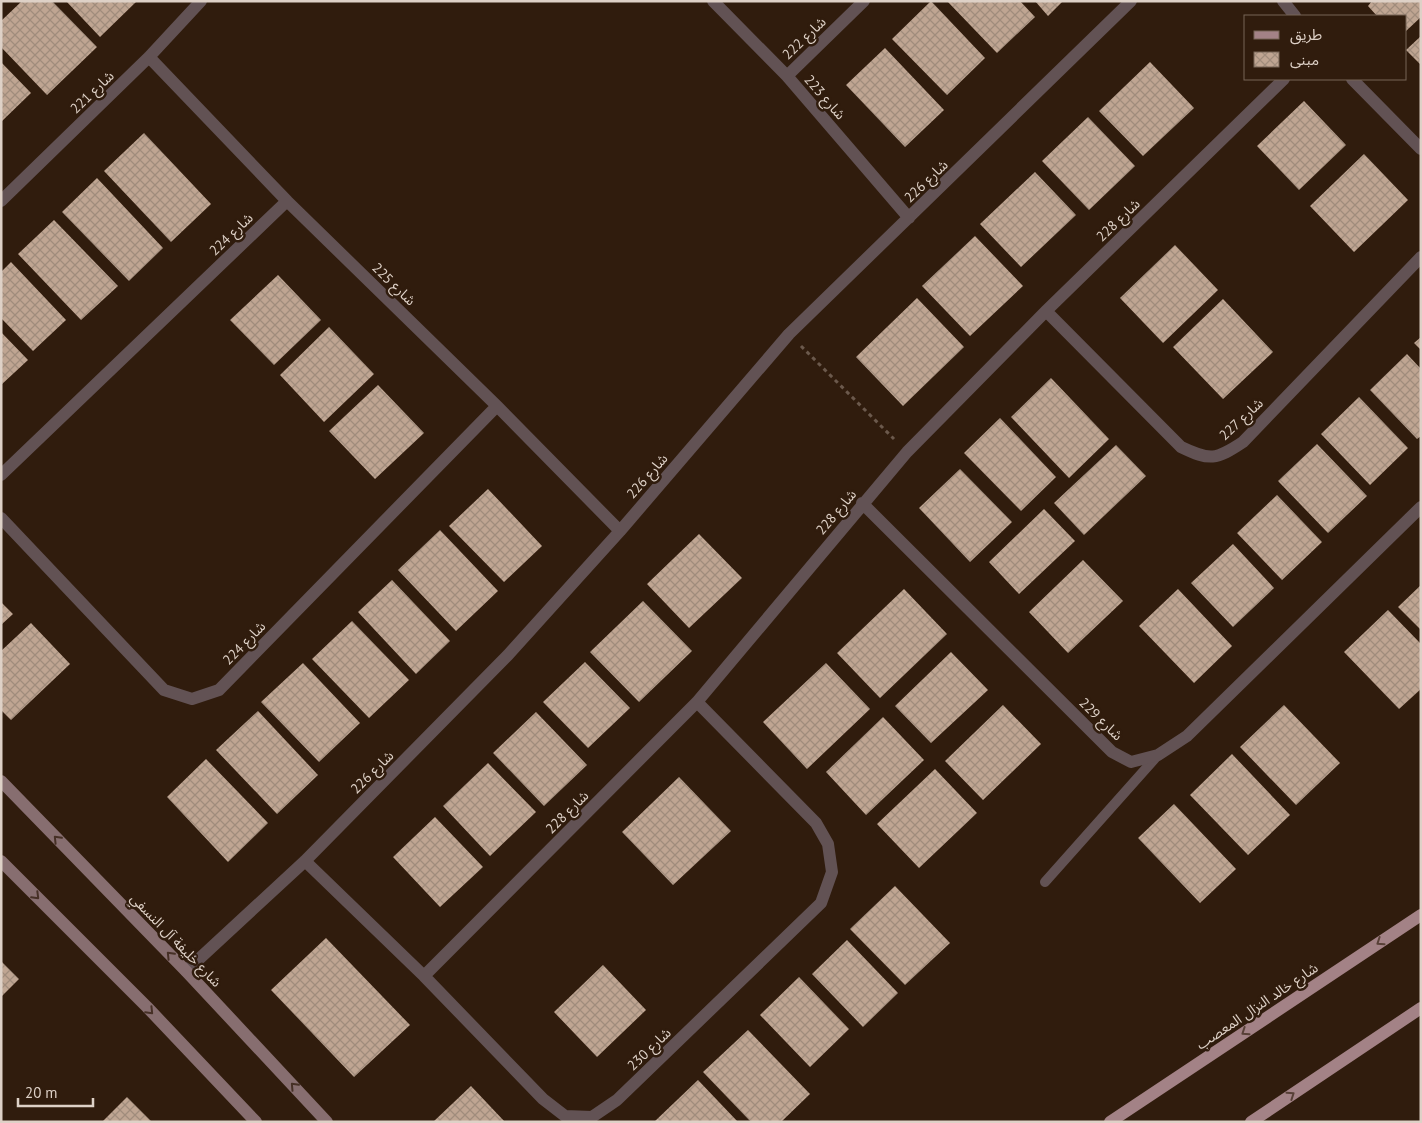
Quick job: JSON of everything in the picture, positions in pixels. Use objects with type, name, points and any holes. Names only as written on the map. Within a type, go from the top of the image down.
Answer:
[{"type":"main road","name":"شارع خالد النزال المعصب","points":[[1110,1122],[1421,915]]},
{"type":"main road","points":[[1251,1122],[1421,1008]]},
{"type":"street","name":"شارع 221","points":[[1,201],[150,57],[201,1]]},
{"type":"street","name":"شارع 223","points":[[713,1],[787,76],[909,218]]},
{"type":"street","name":"شارع 222","points":[[787,76],[864,1]]},
{"type":"street","name":"شارع 226","points":[[186,971],[305,860],[508,654],[620,531],[789,334],[1131,1]]},
{"type":"street","points":[[1283,1],[1294,15]]},
{"type":"street","name":"شارع 225","points":[[150,57],[287,200],[497,406],[620,531]]},
{"type":"street","name":"شارع 228","points":[[424,976],[697,702],[907,452],[1046,311],[1283,80]]},
{"type":"street","points":[[1353,80],[1421,149]]},
{"type":"street","name":"شارع 224","points":[[1,475],[287,200]]},
{"type":"street","name":"شارع 227","points":[[1046,311],[1181,447],[1202,456],[1224,455],[1243,442],[1421,257]]},
{"type":"street","name":"شارع 224","points":[[1,518],[164,690],[192,699],[219,690],[497,406]]},
{"type":"street","name":"شارع 229","points":[[862,504],[1112,752],[1131,762],[1158,755],[1187,736],[1421,507]]},
{"type":"street","name":"شارع 230","points":[[305,860],[424,976],[543,1099],[566,1116],[592,1117],[617,1100],[821,903],[832,872],[828,844],[816,822],[697,702]]},
{"type":"street","name":"شارع خليفة آل النسفي","points":[[1,781],[186,971],[327,1122]]},
{"type":"street","points":[[1,861],[147,1008],[256,1122]]},
{"type":"lane","points":[[1045,882],[1158,755]]},
{"type":"path","points":[[789,334],[907,452]]},
{"type":"building","points":[[22,1],[52,1],[97,47],[47,95],[1,47],[1,21]]},
{"type":"building","points":[[66,1],[137,1],[100,37]]},
{"type":"building","points":[[931,1],[985,58],[947,95],[892,39]]},
{"type":"building","points":[[947,1],[1020,1],[1035,17],[997,53]]},
{"type":"building","points":[[1035,1],[1063,1],[1048,16]]},
{"type":"building","points":[[1372,1],[1421,1],[1421,17],[1407,30],[1407,15],[1376,15],[1368,6]]},
{"type":"building","points":[[1421,36],[1421,65],[1407,51]]},
{"type":"building","points":[[885,48],[944,110],[905,147],[846,85]]},
{"type":"building","points":[[1,62],[31,93],[1,122]]},
{"type":"building","points":[[1150,62],[1194,108],[1143,156],[1099,111]]},
{"type":"building","points":[[1304,101],[1346,145],[1299,190],[1257,146]]},
{"type":"building","points":[[1088,117],[1135,166],[1089,210],[1042,161]]},
{"type":"building","points":[[144,133],[211,204],[171,242],[104,171]]},
{"type":"building","points":[[1364,154],[1408,200],[1354,252],[1310,206]]},
{"type":"building","points":[[1035,172],[1076,215],[1021,267],[980,224]]},
{"type":"building","points":[[97,178],[163,248],[129,281],[62,212]]},
{"type":"building","points":[[54,220],[118,286],[81,320],[18,254]]},
{"type":"building","points":[[975,236],[1023,286],[970,336],[922,286]]},
{"type":"building","points":[[1175,245],[1218,290],[1163,343],[1120,298]]},
{"type":"building","points":[[11,262],[66,320],[33,351],[1,318],[1,272]]},
{"type":"building","points":[[278,275],[321,320],[274,365],[230,320]]},
{"type":"building","points":[[917,298],[964,347],[903,406],[856,357]]},
{"type":"building","points":[[1223,299],[1273,352],[1223,399],[1173,347]]},
{"type":"building","points":[[329,327],[374,374],[324,422],[280,375]]},
{"type":"building","points":[[1,332],[28,360],[1,385]]},
{"type":"building","points":[[1421,337],[1421,350],[1414,343]]},
{"type":"building","points":[[1407,354],[1421,369],[1421,436],[1417,439],[1370,390]]},
{"type":"building","points":[[1051,378],[1109,439],[1069,478],[1011,417]]},
{"type":"building","points":[[378,385],[424,433],[375,479],[329,431]]},
{"type":"building","points":[[1359,397],[1408,448],[1370,485],[1321,434]]},
{"type":"building","points":[[1000,418],[1056,477],[1021,511],[964,453]]},
{"type":"building","points":[[1317,444],[1367,496],[1328,533],[1278,481]]},
{"type":"building","points":[[1116,445],[1146,476],[1084,535],[1054,503]]},
{"type":"building","points":[[960,469],[1012,522],[970,562],[919,508]]},
{"type":"building","points":[[488,489],[542,546],[504,582],[449,526]]},
{"type":"building","points":[[1277,495],[1322,542],[1282,580],[1237,533]]},
{"type":"building","points":[[1044,509],[1075,541],[1019,594],[989,562]]},
{"type":"building","points":[[440,530],[498,591],[456,631],[398,570]]},
{"type":"building","points":[[699,534],[742,578],[689,628],[647,584]]},
{"type":"building","points":[[1233,544],[1274,588],[1233,627],[1191,583]]},
{"type":"building","points":[[1083,560],[1123,601],[1068,653],[1029,612]]},
{"type":"building","points":[[392,580],[450,641],[416,674],[358,612]]},
{"type":"building","points":[[1421,585],[1421,630],[1398,607]]},
{"type":"building","points":[[904,589],[947,634],[880,698],[837,653]]},
{"type":"building","points":[[1178,589],[1232,646],[1194,683],[1139,626]]},
{"type":"building","points":[[643,601],[692,651],[639,702],[590,652]]},
{"type":"building","points":[[1,602],[13,614],[1,625]]},
{"type":"building","points":[[1388,610],[1421,644],[1421,689],[1399,709],[1344,652]]},
{"type":"building","points":[[352,621],[409,680],[369,718],[312,659]]},
{"type":"building","points":[[31,623],[70,664],[11,720],[1,710],[1,651]]},
{"type":"building","points":[[951,652],[988,690],[931,743],[895,706]]},
{"type":"building","points":[[585,662],[630,708],[588,748],[543,702]]},
{"type":"building","points":[[303,663],[360,723],[319,762],[261,702]]},
{"type":"building","points":[[826,663],[870,709],[807,769],[763,722]]},
{"type":"building","points":[[1003,705],[1041,744],[983,800],[945,761]]},
{"type":"building","points":[[1284,705],[1340,763],[1296,805],[1240,747]]},
{"type":"building","points":[[258,711],[318,775],[277,814],[216,750]]},
{"type":"building","points":[[536,712],[587,765],[544,806],[493,753]]},
{"type":"building","points":[[883,717],[924,760],[866,815],[826,772]]},
{"type":"building","points":[[1232,754],[1290,815],[1248,855],[1190,795]]},
{"type":"building","points":[[206,759],[268,823],[228,862],[167,797]]},
{"type":"building","points":[[488,763],[536,812],[490,856],[443,806]]},
{"type":"building","points":[[935,769],[977,813],[919,868],[877,824]]},
{"type":"building","points":[[679,777],[731,831],[673,885],[622,832]]},
{"type":"building","points":[[1174,804],[1236,869],[1200,903],[1138,838]]},
{"type":"building","points":[[435,817],[483,867],[440,907],[393,857]]},
{"type":"building","points":[[895,886],[950,943],[905,985],[850,929]]},
{"type":"building","points":[[326,938],[410,1025],[354,1077],[271,990]]},
{"type":"building","points":[[847,940],[898,993],[863,1027],[812,974]]},
{"type":"building","points":[[1,961],[19,979],[1,997]]},
{"type":"building","points":[[603,965],[646,1010],[597,1057],[554,1012]]},
{"type":"building","points":[[799,977],[849,1029],[810,1067],[760,1015]]},
{"type":"building","points":[[748,1030],[810,1094],[781,1122],[751,1122],[703,1072]]},
{"type":"building","points":[[698,1080],[738,1122],[654,1122]]},
{"type":"building","points":[[471,1086],[505,1122],[433,1122]]},
{"type":"building","points":[[127,1097],[152,1122],[102,1122]]}]
